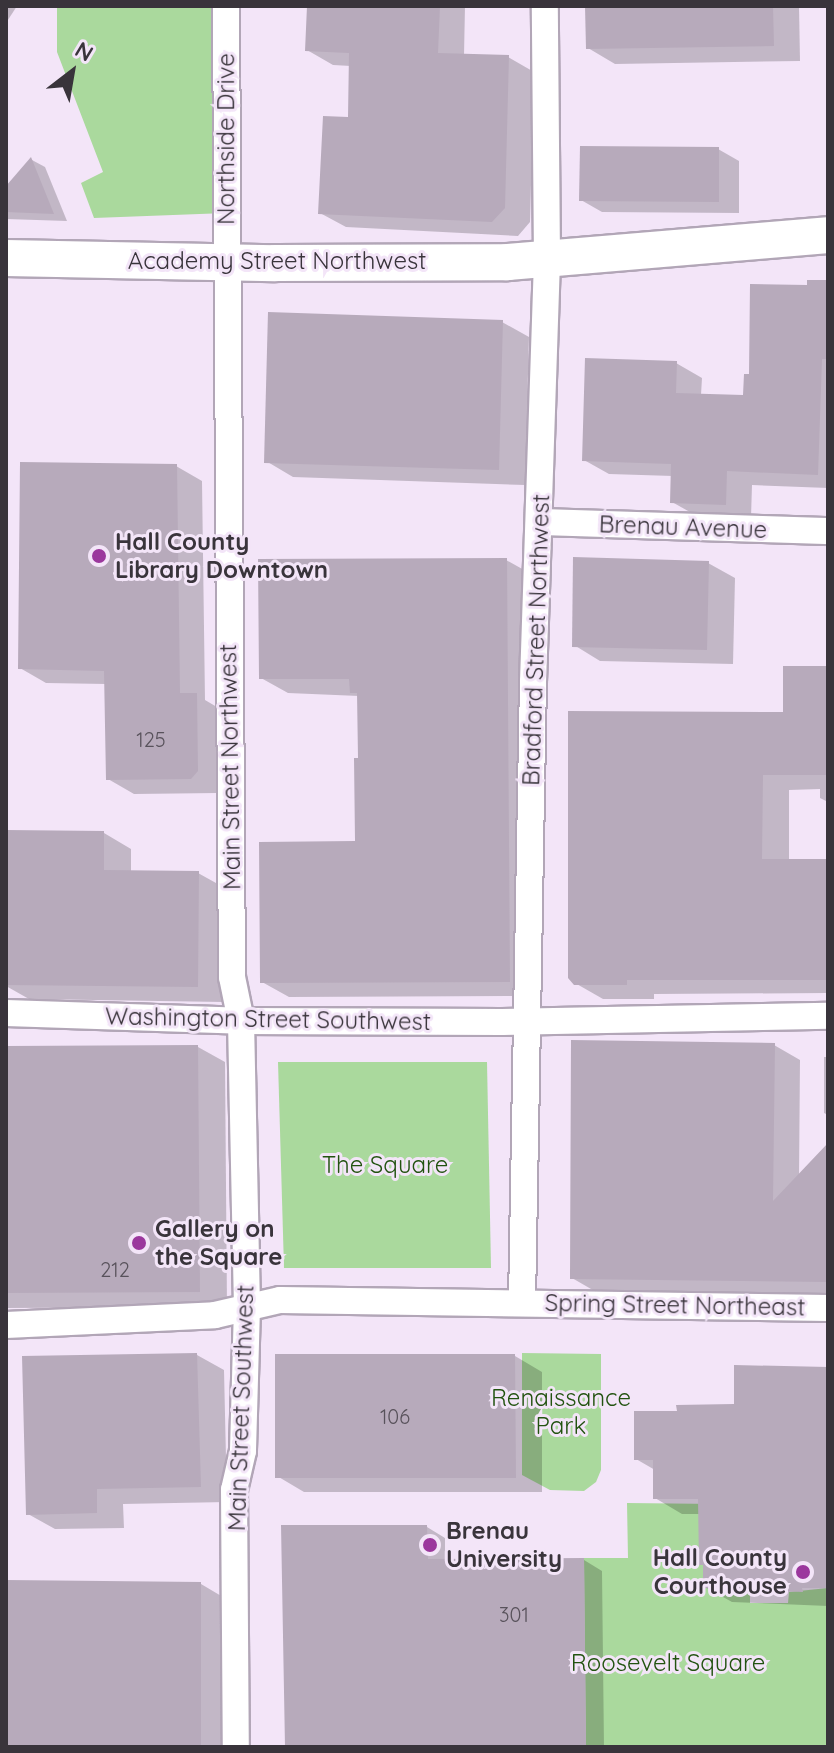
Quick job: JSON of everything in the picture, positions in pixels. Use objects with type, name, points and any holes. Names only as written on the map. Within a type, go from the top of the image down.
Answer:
[{"type":"street","name":"Northside Drive","points":[[226,6],[227,511]]},
{"type":"street","name":"Bradford Street Northwest","points":[[522,1303],[533,682],[547,259],[545,6]]},
{"type":"street","name":"Academy Street Northwest","points":[[21,259],[547,259],[828,235]]},
{"type":"street","points":[[6,280],[21,259]]},
{"type":"street","name":"Main Street Northwest","points":[[227,511],[232,977],[241,1021]]},
{"type":"street","name":"Brenau Avenue","points":[[539,522],[828,531]]},
{"type":"street","name":"Washington Street Southwest","points":[[6,1013],[241,1021],[529,1021],[828,1016]]},
{"type":"street","name":"Main Street Southwest","points":[[236,1747],[234,1490],[243,1451],[247,1307],[241,1021]]},
{"type":"street","name":"Spring Street Northeast","points":[[6,1325],[215,1315],[280,1300],[828,1308]]},
{"type":"green space","points":[[57,6],[226,6],[226,213],[94,218],[81,183],[103,172],[57,52]]},
{"type":"green space","name":"The Square","points":[[278,1062],[487,1062],[491,1268],[284,1268]]},
{"type":"green space","name":"Renaissance Park","points":[[522,1353],[601,1354],[601,1470],[596,1482],[584,1491],[550,1490],[522,1475]]},
{"type":"green space","name":"Roosevelt Square","points":[[627,1503],[717,1504],[738,1592],[750,1592],[750,1603],[788,1603],[789,1592],[828,1588],[828,1747],[586,1747],[584,1558],[628,1558]]},
{"type":"building","points":[[307,6],[440,6],[438,53],[509,55],[505,208],[492,222],[318,214],[323,116],[348,117],[349,53],[305,51]]},
{"type":"building","points":[[585,6],[773,6],[774,46],[586,49]]},
{"type":"building","points":[[580,146],[719,147],[719,202],[579,201]]},
{"type":"building","points":[[31,157],[54,214],[6,212],[6,186]]},
{"type":"building","points":[[807,280],[828,280],[828,359],[822,359],[818,475],[727,471],[726,505],[670,503],[671,464],[582,461],[585,358],[677,361],[676,393],[743,395],[744,374],[749,374],[750,284],[807,285]]},
{"type":"building","points":[[268,312],[503,320],[499,470],[264,463]]},
{"type":"building","name":"Hall County Library Downtown","points":[[20,462],[177,464],[180,693],[197,693],[198,771],[191,779],[106,780],[104,671],[18,669]]},
{"type":"building","points":[[573,557],[709,561],[707,650],[572,647]]},
{"type":"building","points":[[507,558],[510,982],[260,983],[259,842],[355,841],[354,758],[358,758],[357,693],[350,693],[349,679],[259,679],[258,559]]},
{"type":"building","points":[[783,666],[828,666],[828,775],[763,775],[762,859],[828,859],[828,980],[627,980],[627,985],[574,985],[568,978],[568,711],[783,712]]},
{"type":"building","points":[[6,830],[104,831],[104,870],[199,871],[198,987],[6,985]]},
{"type":"building","points":[[571,1040],[775,1043],[773,1201],[828,1143],[828,1282],[570,1279]]},
{"type":"building","points":[[198,1045],[200,1292],[6,1293],[6,1046]]},
{"type":"building","points":[[197,1353],[201,1487],[97,1489],[97,1513],[26,1515],[22,1356]]},
{"type":"building","points":[[275,1354],[515,1354],[516,1478],[275,1478]]},
{"type":"building","points":[[734,1365],[828,1367],[828,1588],[802,1588],[803,1592],[703,1588],[703,1565],[699,1565],[698,1499],[653,1499],[653,1460],[634,1460],[634,1411],[677,1411],[676,1405],[734,1404]]},
{"type":"building","points":[[281,1525],[427,1525],[428,1559],[584,1558],[586,1747],[285,1747]]},
{"type":"building","points":[[6,1580],[201,1582],[201,1747],[6,1747]]},
{"type":"place","name":"Hall County Library Downtown","points":[[99,556]]},
{"type":"place","name":"Gallery on the Square","points":[[139,1243]]},
{"type":"place","name":"Brenau University","points":[[430,1545]]},
{"type":"place","name":"Hall County Courthouse","points":[[803,1572]]}]
